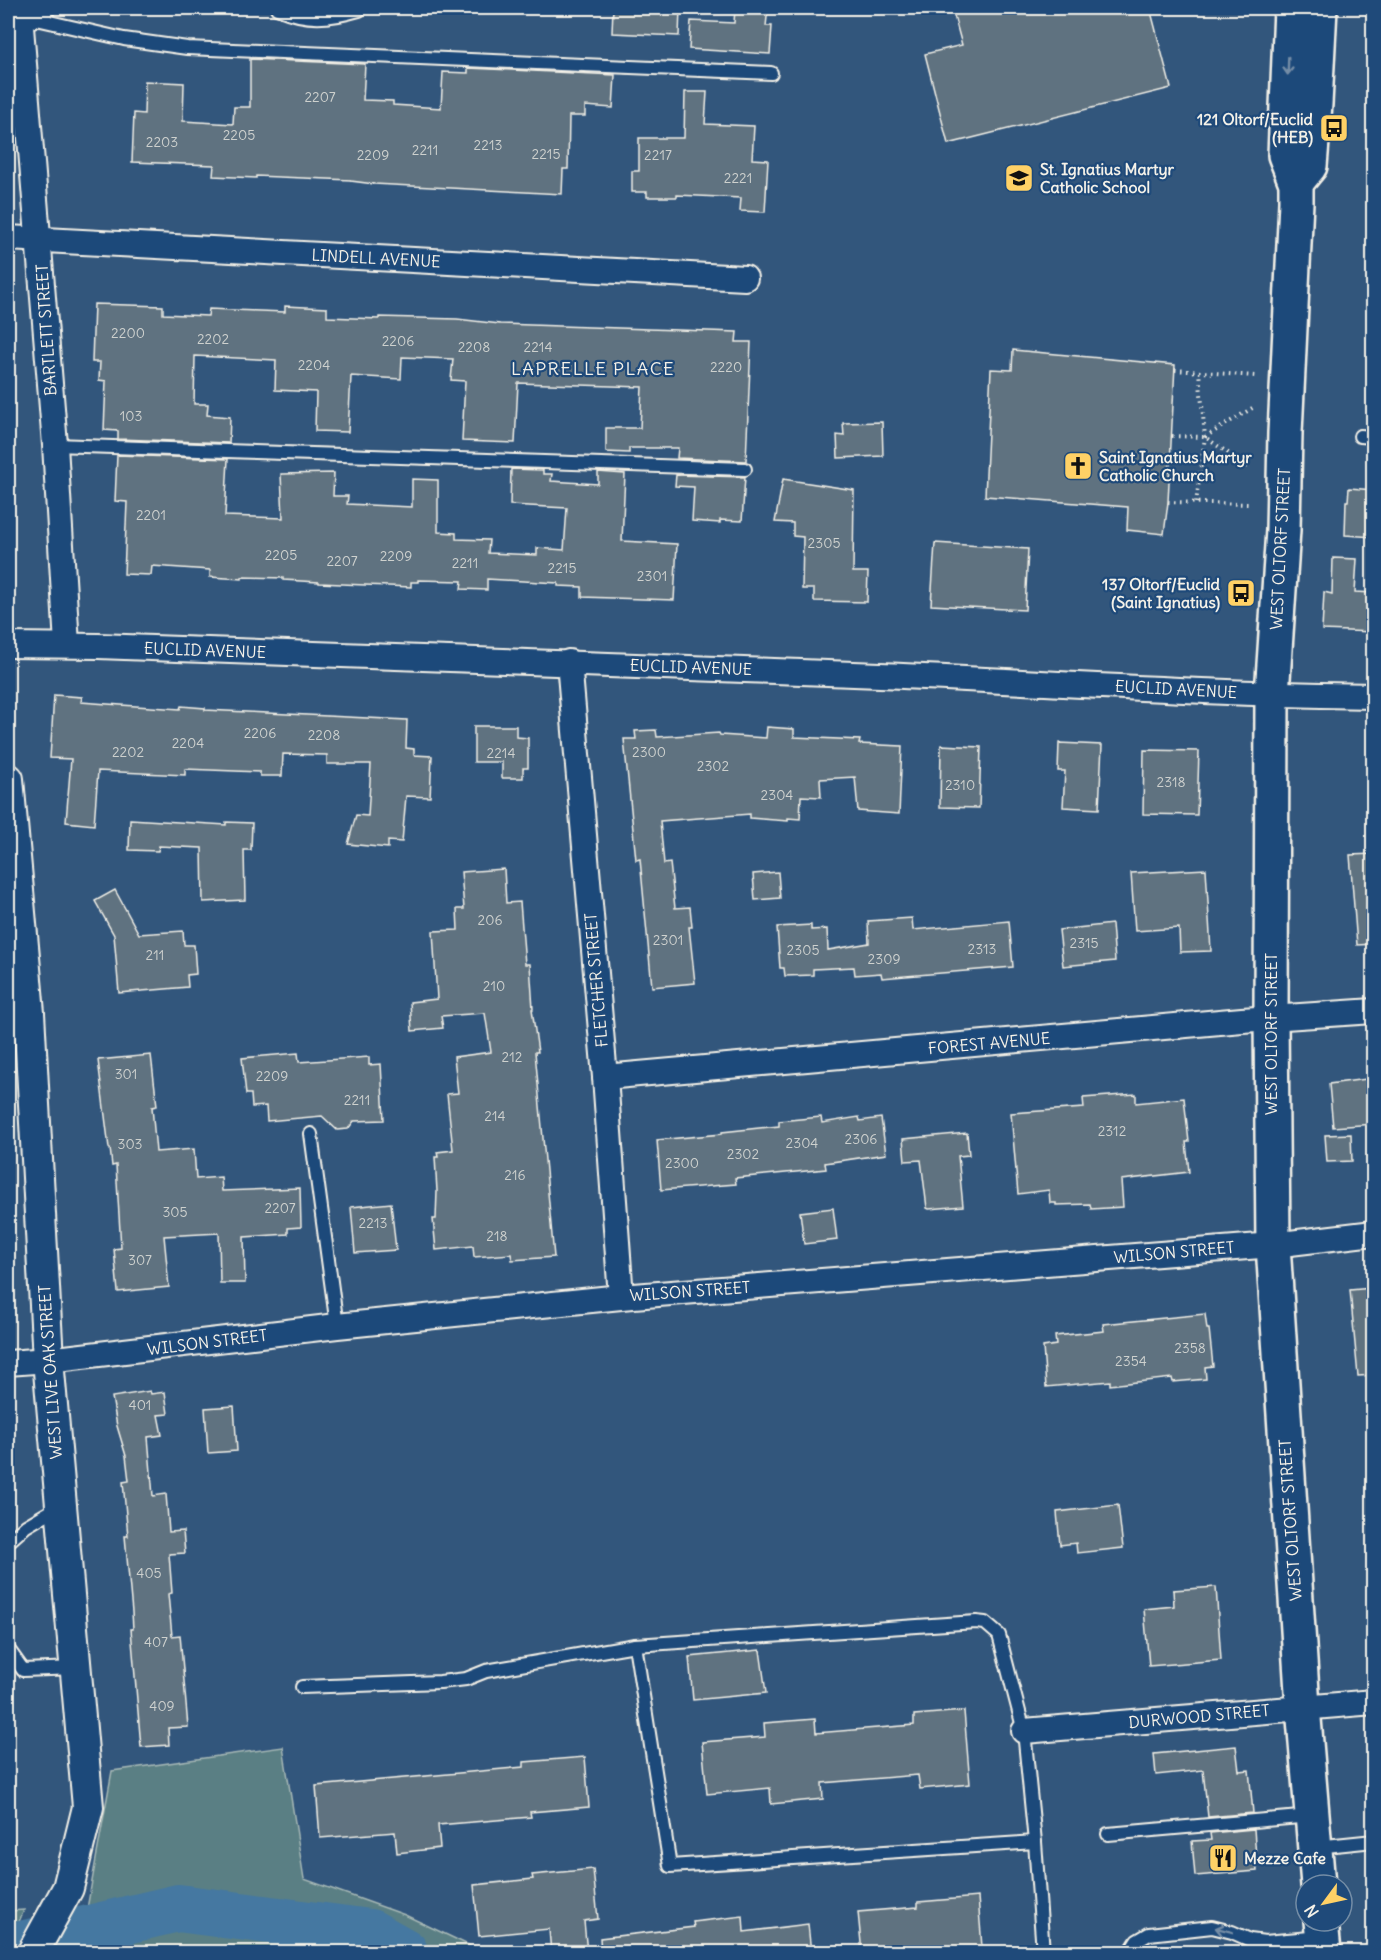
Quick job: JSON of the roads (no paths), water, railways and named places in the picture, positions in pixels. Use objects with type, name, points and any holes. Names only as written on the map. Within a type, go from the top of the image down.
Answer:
[{"type":"main road","name":"WEST OLTORF STREET","points":[[1291,8],[1285,155],[1296,183],[1283,530],[1272,694],[1270,1018],[1273,1245],[1303,1707],[1317,1873]]},
{"type":"main road","name":"WEST OLTORF STREET","points":[[1296,183],[1310,166],[1320,8]]},
{"type":"street","name":"BARTLETT STREET","points":[[22,15],[55,445],[67,645]]},
{"type":"street","name":"LINDELL AVENUE","points":[[8,238],[745,278]]},
{"type":"street","name":"EUCLID AVENUE","points":[[8,645],[569,662],[1272,694],[1374,696]]},
{"type":"street","name":"FLETCHER STREET","points":[[569,662],[605,1077],[621,1297]]},
{"type":"street","name":"WEST LIVE OAK STREET","points":[[8,794],[18,1013],[88,1807],[68,1887],[33,1953]]},
{"type":"street","name":"FOREST AVENUE","points":[[605,1077],[1270,1018],[1374,1011]]},
{"type":"street","name":"WILSON STREET","points":[[8,1363],[621,1297],[1273,1245],[1374,1233]]},
{"type":"street","name":"DURWOOD STREET","points":[[1024,1731],[1374,1702]]},
{"type":"lane","points":[[277,8],[294,15],[331,18],[361,8]]},
{"type":"lane","points":[[22,15],[124,39],[187,48],[771,73]]},
{"type":"lane","points":[[1360,436],[1374,437]]},
{"type":"lane","points":[[55,445],[745,469]]},
{"type":"lane","points":[[310,1134],[337,1326]]},
{"type":"lane","points":[[8,1542],[27,1526],[61,1505]]},
{"type":"lane","points":[[302,1687],[466,1679],[486,1671],[635,1645],[985,1623],[999,1635],[1024,1731],[1043,1953]]},
{"type":"lane","points":[[635,1645],[670,1866],[1035,1842]]},
{"type":"lane","points":[[8,1649],[23,1670],[76,1668]]},
{"type":"lane","points":[[1108,1834],[1313,1832],[1374,1841]]},
{"type":"lane","points":[[1130,1953],[1137,1941],[1149,1934],[1212,1927],[1250,1940],[1265,1942],[1322,1937]]},
{"type":"waterway","points":[[8,1948],[178,1908],[370,1933],[404,1952]]},
{"type":"place","name":"121 Oltorf/Euclid (HEB)","points":[[1334,128]]},
{"type":"place","name":"St. Ignatius Martyr Catholic School","points":[[1019,178]]},
{"type":"place","name":"Saint Ignatius Martyr Catholic Church","points":[[1078,466]]},
{"type":"place","name":"137 Oltorf/Euclid (Saint Ignatius)","points":[[1241,593]]},
{"type":"place","name":"Mezze Cafe","points":[[1223,1858]]},
{"type":"district","name":"LAPRELLE PLACE","points":[[593,368]]}]
